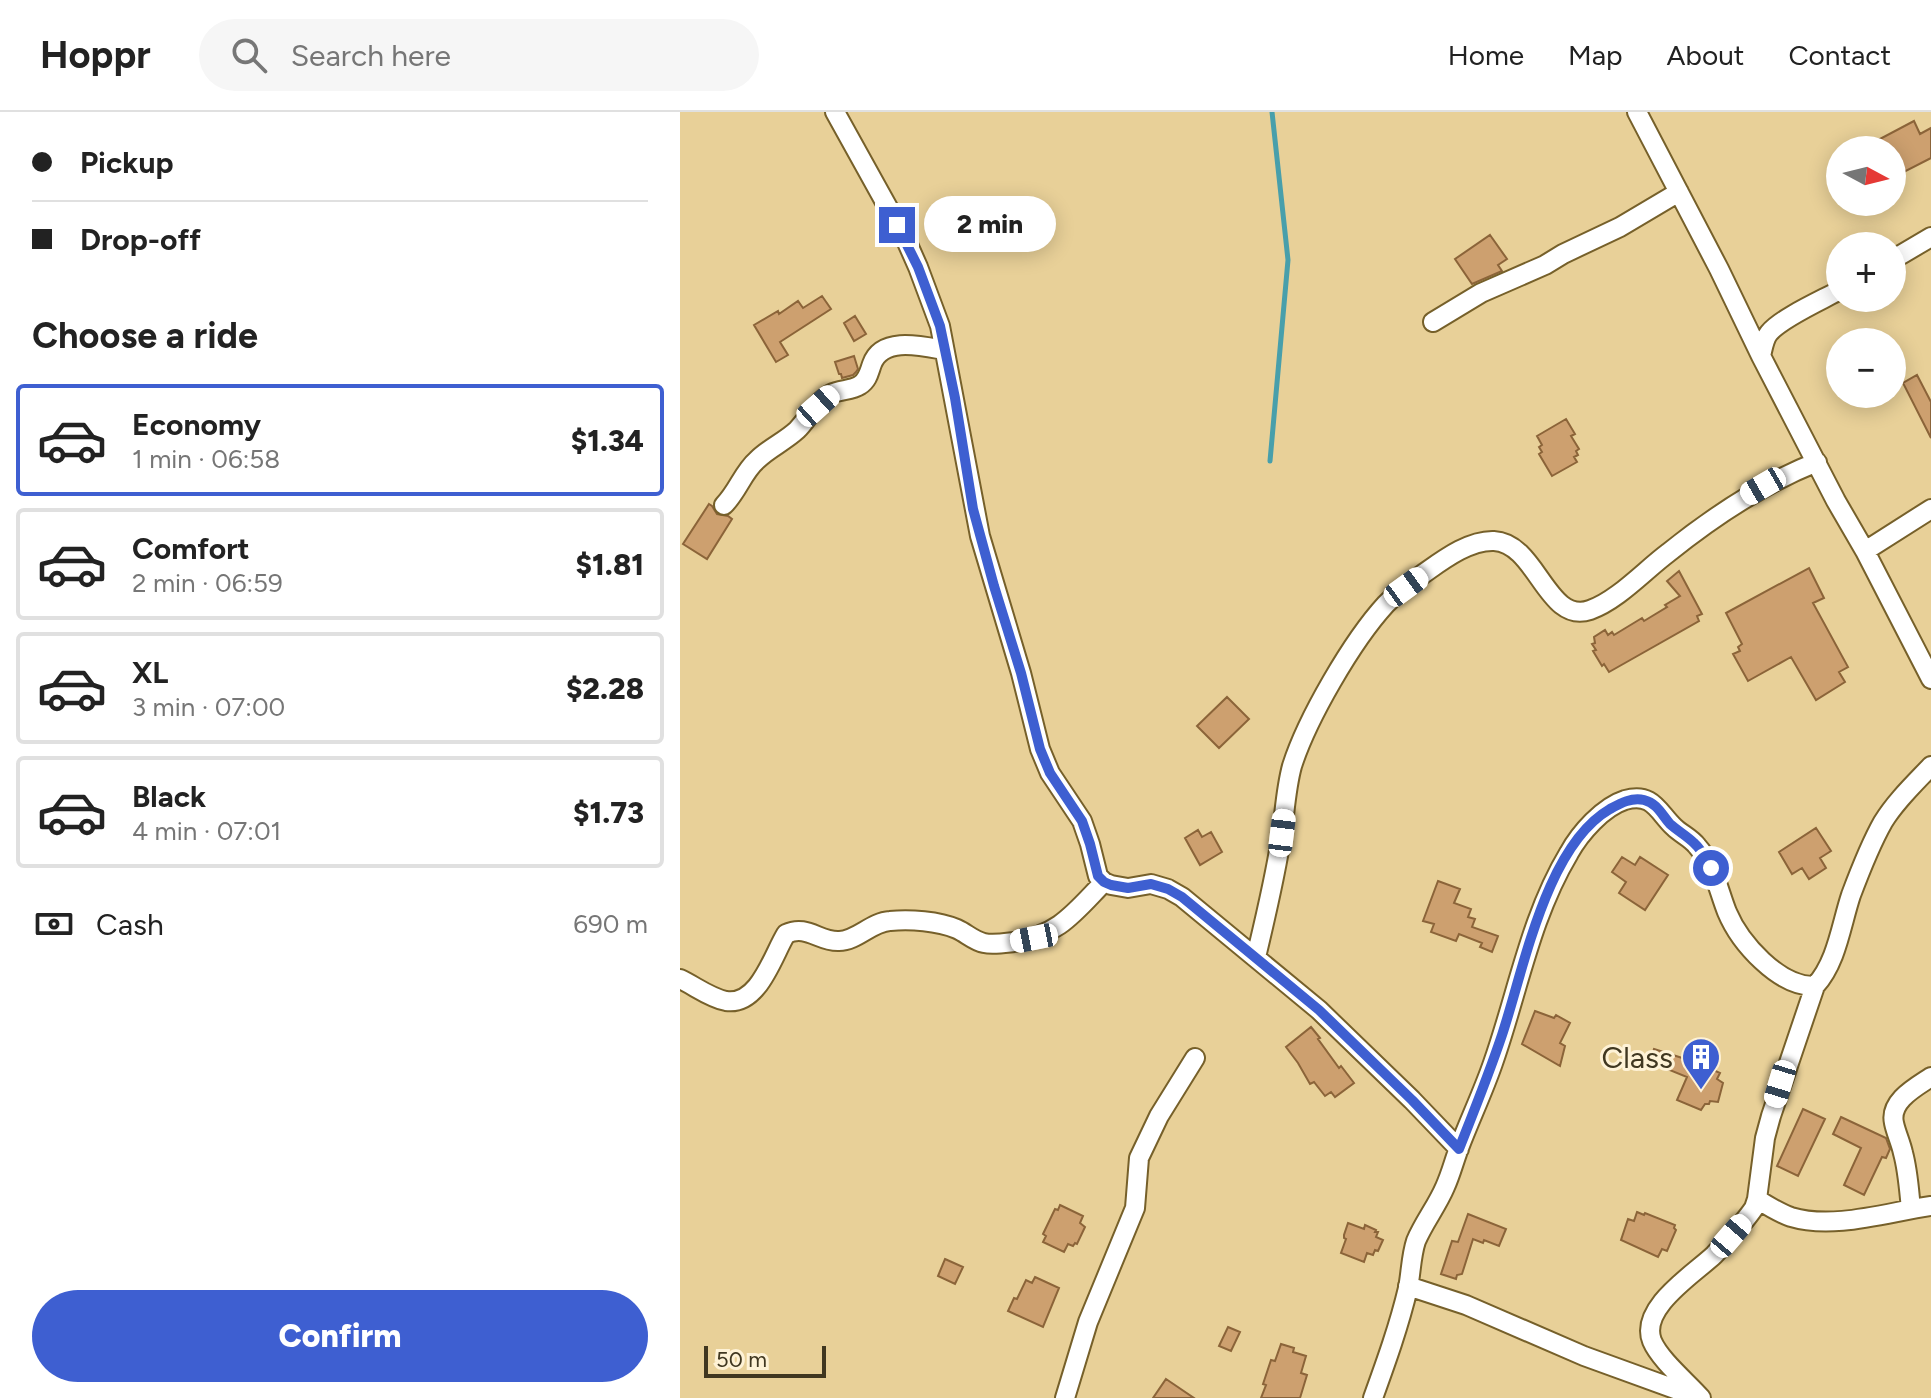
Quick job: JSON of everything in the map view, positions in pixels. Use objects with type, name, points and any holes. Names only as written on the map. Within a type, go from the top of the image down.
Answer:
[{"type":"street","points":[[835,112],[906,240],[940,326],[977,523],[1040,749],[1050,773],[1082,821],[1098,876],[1111,885],[1128,888],[1151,884],[1182,897],[1319,1010],[1459,1149]]},
{"type":"street","points":[[1637,112],[1836,501],[1931,679]]},
{"type":"street","points":[[1433,322],[1481,293],[1545,265],[1679,192]]},
{"type":"street","points":[[1906,252],[1931,237]]},
{"type":"street","points":[[1761,356],[1770,331],[1826,298]]},
{"type":"street","points":[[724,505],[755,461],[798,429],[830,394],[864,383],[875,357],[882,351],[909,344],[944,350]]},
{"type":"street","points":[[1256,957],[1275,871],[1287,789],[1302,740],[1354,648],[1396,595],[1457,551],[1481,542],[1494,541],[1509,544],[1520,553],[1569,612],[1592,609],[1742,499],[1788,473],[1817,462]]},
{"type":"street","points":[[1865,551],[1931,509]]},
{"type":"street","points":[[1700,1398],[1652,1342],[1652,1325],[1659,1307],[1671,1292],[1713,1256],[1749,1215],[1757,1199],[1761,1161],[1780,1084],[1815,986],[1829,967],[1866,857],[1883,821],[1931,766]]},
{"type":"street","points":[[1373,1398],[1392,1345],[1417,1238],[1444,1189],[1493,1061],[1525,954],[1547,895],[1586,828],[1625,800],[1642,799],[1654,803],[1672,826],[1698,847],[1716,879],[1731,920],[1764,962],[1795,983],[1815,986]]},
{"type":"street","points":[[680,979],[716,998],[729,1001],[747,996],[757,986],[786,934],[798,930],[839,941],[889,921],[946,925],[981,943],[1034,938],[1064,922],[1104,882]]},
{"type":"street","points":[[1065,1398],[1088,1322],[1135,1208],[1139,1158],[1159,1116],[1195,1058]]},
{"type":"street","points":[[1911,1209],[1903,1153],[1893,1116],[1902,1097],[1931,1077]]},
{"type":"street","points":[[1757,1199],[1794,1218],[1822,1222],[1931,1206]]},
{"type":"street","points":[[1408,1286],[1466,1305],[1584,1356],[1700,1398]]},
{"type":"building","points":[[1914,121],[1920,134],[1931,128],[1931,158],[1906,171],[1906,136],[1886,136]]},
{"type":"building","points":[[1490,235],[1507,259],[1498,265],[1502,271],[1472,284],[1455,259]]},
{"type":"building","points":[[822,296],[831,309],[780,342],[788,355],[776,362],[754,325],[798,301],[803,308]]},
{"type":"building","points":[[855,316],[866,334],[854,341],[844,323]]},
{"type":"building","points":[[854,356],[858,369],[853,375],[842,378],[835,362]]},
{"type":"building","points":[[1917,375],[1931,402],[1931,438],[1906,389],[1906,381]]},
{"type":"building","points":[[1566,419],[1579,449],[1574,457],[1577,462],[1552,476],[1539,454],[1542,445],[1537,436]]},
{"type":"building","points":[[709,504],[717,514],[732,519],[707,559],[683,544]]},
{"type":"building","points":[[1809,568],[1824,598],[1813,603],[1848,667],[1839,672],[1845,682],[1816,700],[1791,657],[1748,681],[1733,654],[1740,651],[1738,647],[1742,644],[1726,613]]},
{"type":"building","points":[[1679,571],[1702,614],[1697,616],[1699,621],[1609,672],[1593,651],[1596,650],[1592,644],[1595,643],[1594,637],[1605,630],[1608,635],[1612,632],[1614,635],[1667,607],[1665,605],[1680,596],[1667,581]]},
{"type":"building","points":[[1227,697],[1249,719],[1219,748],[1197,726]]},
{"type":"building","points":[[1816,828],[1831,851],[1820,858],[1826,868],[1809,879],[1802,868],[1792,874],[1779,852]]},
{"type":"building","points":[[1198,830],[1202,837],[1211,832],[1222,852],[1200,865],[1185,838]]},
{"type":"building","points":[[1622,857],[1635,865],[1640,857],[1668,875],[1645,910],[1619,893],[1626,882],[1612,872]]},
{"type":"building","points":[[1438,881],[1460,889],[1454,903],[1471,909],[1468,917],[1475,919],[1472,927],[1498,936],[1492,952],[1480,947],[1482,943],[1459,934],[1456,941],[1431,932],[1434,924],[1423,921]]},
{"type":"building","points":[[1535,1011],[1554,1018],[1556,1015],[1570,1023],[1560,1043],[1565,1046],[1560,1066],[1522,1044]]},
{"type":"building","points":[[1311,1027],[1339,1068],[1341,1066],[1354,1083],[1335,1097],[1331,1092],[1325,1096],[1314,1082],[1310,1084],[1286,1047]]},
{"type":"building","name":"Class","points":[[1654,1049],[1720,1073],[1717,1079],[1723,1083],[1718,1102],[1710,1101],[1701,1110],[1677,1100],[1687,1077],[1650,1062]]},
{"type":"building","points":[[1803,1109],[1825,1119],[1798,1176],[1777,1166]]},
{"type":"building","points":[[1841,1117],[1886,1138],[1890,1149],[1886,1158],[1882,1157],[1864,1195],[1844,1185],[1861,1148],[1833,1134]]},
{"type":"building","points":[[1060,1205],[1083,1216],[1080,1223],[1085,1227],[1077,1244],[1068,1244],[1064,1252],[1043,1242],[1046,1236],[1043,1234]]},
{"type":"building","points":[[1637,1212],[1675,1225],[1676,1230],[1667,1251],[1662,1249],[1658,1257],[1621,1240],[1628,1219],[1634,1221]]},
{"type":"building","points":[[1468,1214],[1506,1229],[1499,1246],[1473,1239],[1462,1274],[1457,1275],[1456,1279],[1441,1274],[1452,1241],[1458,1242]]},
{"type":"building","points":[[1348,1223],[1376,1230],[1376,1237],[1383,1240],[1378,1251],[1375,1250],[1373,1255],[1367,1253],[1364,1262],[1341,1253]]},
{"type":"building","points":[[945,1259],[963,1267],[955,1284],[938,1276]]},
{"type":"building","points":[[1035,1277],[1059,1288],[1043,1327],[1008,1311],[1026,1280],[1032,1283]]},
{"type":"building","points":[[1228,1327],[1240,1332],[1231,1351],[1219,1346]]},
{"type":"building","points":[[1281,1344],[1306,1356],[1301,1373],[1307,1375],[1300,1398],[1261,1398],[1271,1360],[1275,1361]]},
{"type":"building","points":[[1166,1379],[1194,1398],[1153,1398]]},
{"type":"waterway","points":[[1270,461],[1288,260],[1272,112]]},
{"type":"place","name":"Class","points":[[1701,1091]]},
{"type":"route","points":[[897,225],[918,267],[940,326],[973,509],[1040,749],[1050,773],[1082,821],[1098,876],[1104,882],[1128,888],[1151,884],[1182,897],[1319,1010],[1459,1149],[1493,1061],[1525,954],[1547,895],[1586,828],[1625,800],[1642,799],[1654,803],[1672,826],[1698,847],[1711,868]]}]
